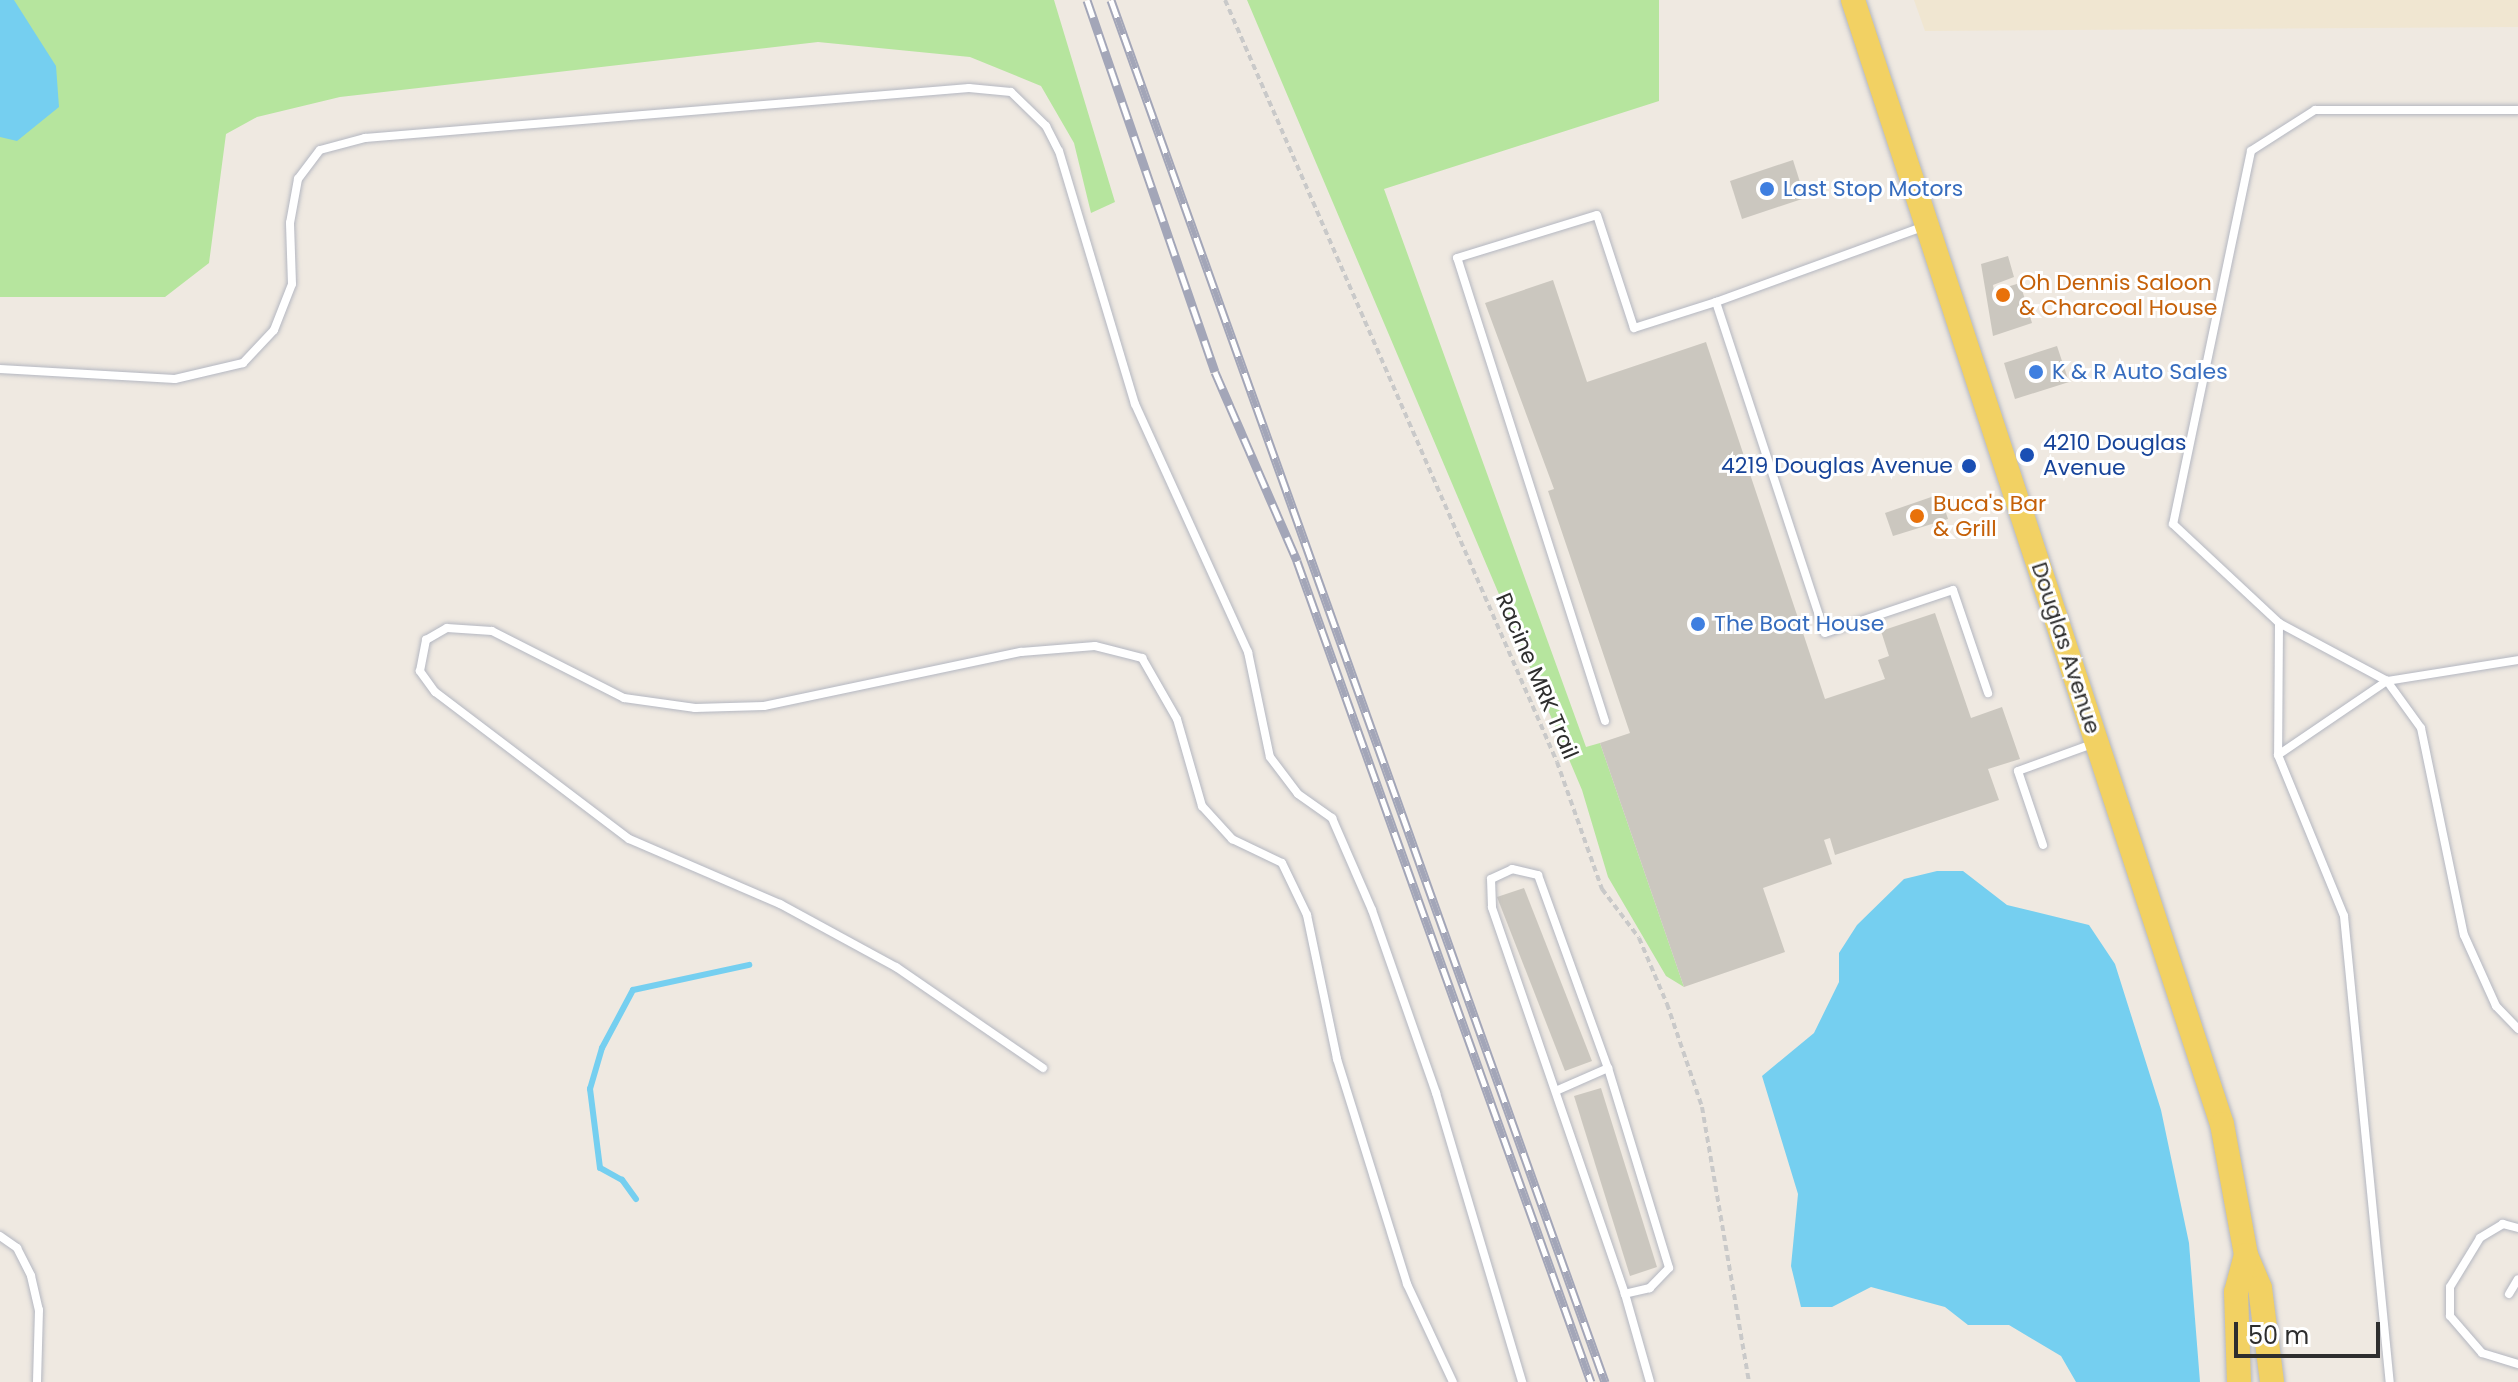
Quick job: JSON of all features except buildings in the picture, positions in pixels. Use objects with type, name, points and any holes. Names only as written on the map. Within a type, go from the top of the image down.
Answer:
[{"type":"main road","name":"Douglas Avenue","points":[[1853,0],[2222,1124],[2246,1255],[2260,1288],[2272,1382]]},
{"type":"main road","name":"Douglas Avenue","points":[[2239,1382],[2236,1292],[2246,1255]]},
{"type":"lane","points":[[0,369],[175,379],[243,363],[274,330],[292,284],[290,223],[298,179],[320,150],[365,138],[969,88],[1011,92],[1046,126],[1059,151],[1135,404],[1248,652],[1270,757],[1298,794],[1332,818],[1372,910],[1436,1093],[1522,1382]]},
{"type":"lane","points":[[2518,110],[2315,110],[2251,151],[2173,524],[2279,623],[2387,681],[2421,728],[2464,935],[2496,1006],[2518,1029]]},
{"type":"lane","points":[[1605,721],[1457,258],[1597,215],[1634,328],[1716,302],[1927,225]]},
{"type":"lane","points":[[1716,302],[1825,633],[1953,590],[1988,693]]},
{"type":"lane","points":[[2279,623],[2278,755],[2344,916],[2390,1382]]},
{"type":"lane","points":[[1043,1068],[896,967],[780,904],[629,839],[435,692],[420,671],[426,640],[447,628],[492,631],[624,698],[695,708],[764,706],[1021,652],[1095,646],[1142,658],[1177,719],[1202,806],[1232,839],[1282,863],[1307,915],[1337,1059],[1407,1284],[1453,1382]]},
{"type":"lane","points":[[2278,755],[2387,681],[2518,660]]},
{"type":"lane","points":[[2043,845],[2018,771],[2097,743]]},
{"type":"lane","points":[[1625,1294],[1650,1288],[1669,1268],[1608,1068],[1538,875],[1512,869],[1491,879],[1492,907],[1558,1090],[1625,1294],[1650,1382]]},
{"type":"lane","points":[[1558,1090],[1608,1068]]},
{"type":"lane","points":[[2518,1228],[2503,1224],[2480,1238],[2450,1287],[2450,1316],[2482,1353],[2518,1364]]},
{"type":"lane","points":[[0,1236],[17,1248],[31,1276],[39,1310],[37,1382]]},
{"type":"lane","points":[[2509,1294],[2518,1279]]},
{"type":"path","name":"Racine MRK Trail","points":[[1225,0],[1557,762],[1602,889],[1639,938],[1667,1004],[1705,1120],[1749,1382]]},
{"type":"shaded area","points":[[1914,0],[2518,0],[2518,27],[1925,31]]},
{"type":"green space","points":[[0,0],[1054,0],[1115,202],[1091,213],[1074,143],[1041,86],[970,57],[818,42],[340,97],[257,117],[226,134],[209,263],[165,297],[0,297]]},
{"type":"green space","points":[[1247,0],[1659,0],[1659,101],[1384,189],[1586,747],[1600,743],[1684,987],[1666,976],[1608,877],[1582,790]]},
{"type":"water","points":[[0,0],[14,0],[56,66],[59,107],[17,141],[0,137]]},
{"type":"water","points":[[1937,871],[1963,871],[2007,905],[2089,925],[2115,964],[2161,1110],[2189,1243],[2200,1382],[2076,1382],[2061,1356],[2009,1325],[1968,1325],[1945,1307],[1871,1287],[1832,1307],[1801,1307],[1791,1266],[1798,1194],[1762,1076],[1814,1033],[1839,982],[1839,953],[1857,925],[1904,879]]},
{"type":"waterway","points":[[636,1199],[622,1180],[600,1168],[590,1089],[602,1048],[633,990],[749,965]]},
{"type":"railway","points":[[1087,0],[1215,372],[1297,561],[1591,1382]]},
{"type":"railway","points":[[1111,0],[1605,1382]]},
{"type":"place","name":"Last Stop Motors","points":[[1767,189]]},
{"type":"place","name":"Oh Dennis Saloon & Charcoal House","points":[[2003,295]]},
{"type":"place","name":"K & R Auto Sales","points":[[2036,372]]},
{"type":"place","name":"4210 Douglas Avenue","points":[[2027,455]]},
{"type":"place","name":"4219 Douglas Avenue","points":[[1969,466]]},
{"type":"place","name":"Buca's Bar & Grill","points":[[1917,516]]},
{"type":"place","name":"The Boat House","points":[[1698,624]]}]
